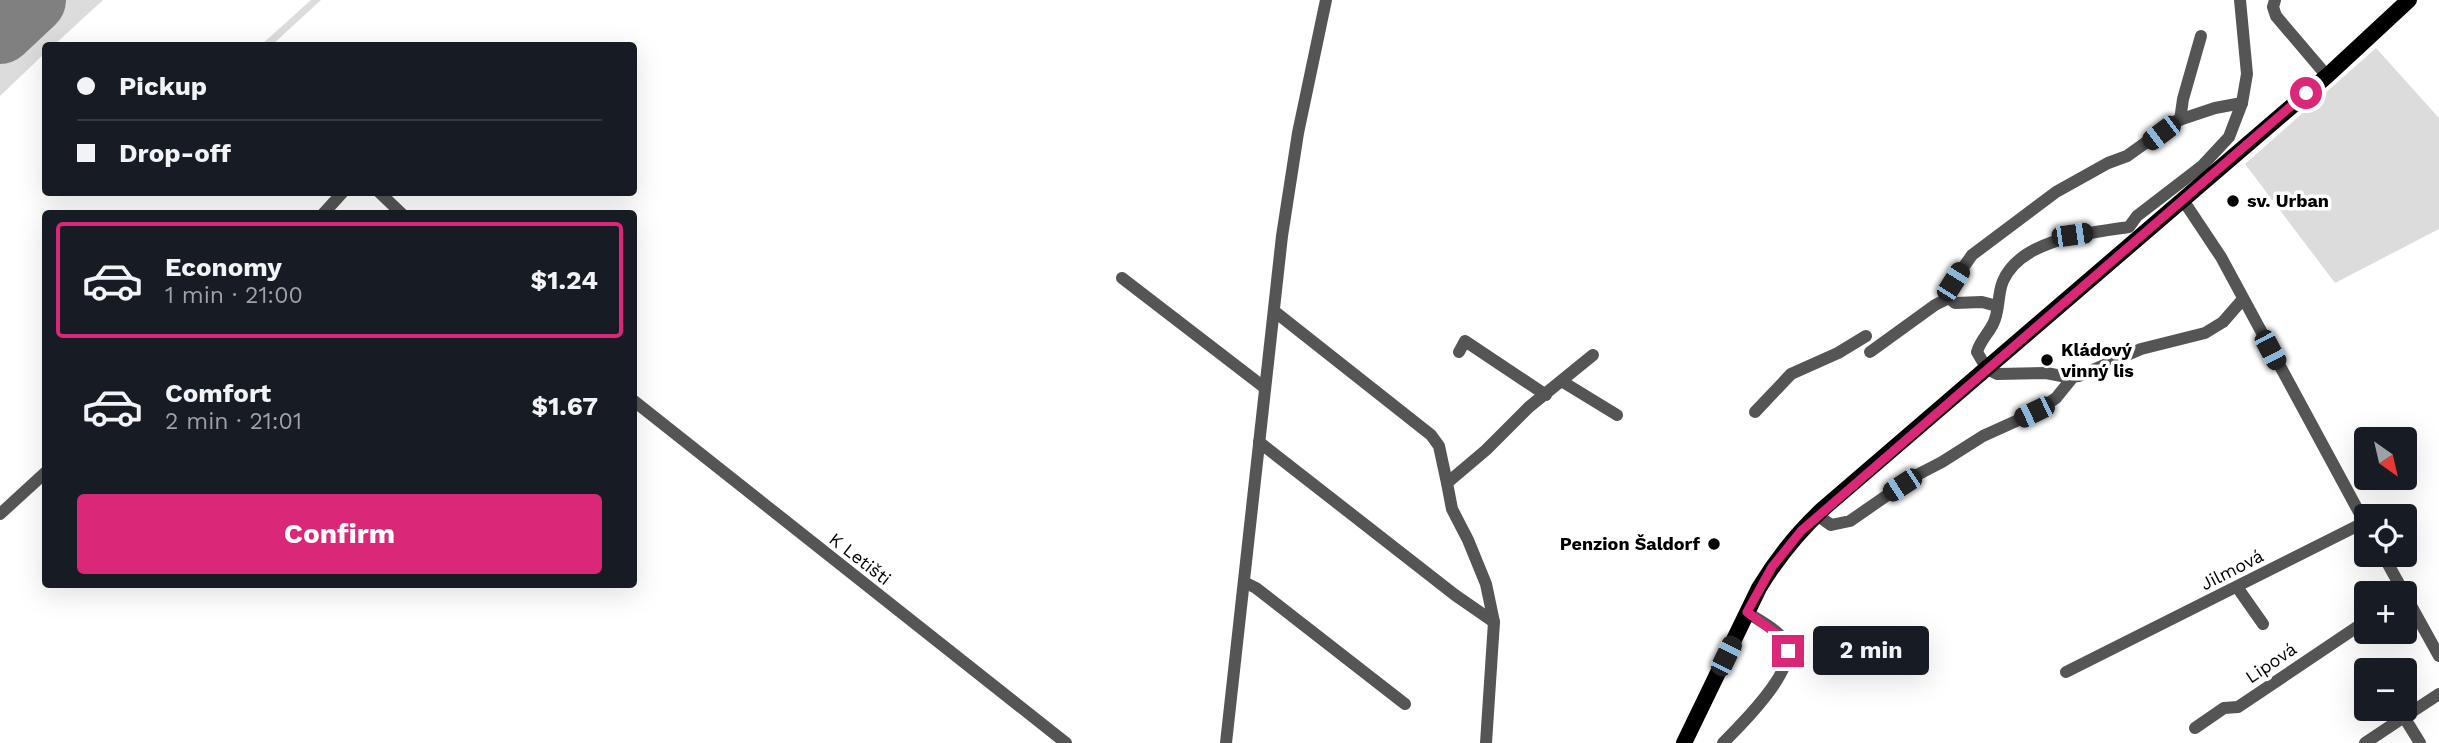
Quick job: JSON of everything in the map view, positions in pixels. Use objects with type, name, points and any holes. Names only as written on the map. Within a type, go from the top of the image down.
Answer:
[{"type":"main road","points":[[1685,743],[1747,612],[1772,567],[1788,545],[1817,515],[1987,369],[2132,234],[2183,200],[2327,76],[2409,0]]},
{"type":"street","points":[[1226,743],[1282,236],[1298,133],[1326,0]]},
{"type":"street","points":[[2240,0],[2248,67],[2242,103],[2229,137],[2202,166],[2137,216],[2132,234],[2072,235],[2040,247],[2018,260],[2003,281],[1994,323],[1977,352],[1987,369],[2003,375],[2046,373],[2073,377],[2086,374],[2141,349],[2205,333],[2222,323],[2243,299]]},
{"type":"street","points":[[2275,0],[2274,11],[2280,22],[2327,76]]},
{"type":"street","points":[[2180,120],[2183,99],[2201,36]]},
{"type":"street","points":[[1950,298],[1953,282],[1972,255],[2056,192],[2108,163],[2127,156],[2180,120],[2215,108],[2242,103]]},
{"type":"street","points":[[327,210],[339,196]]},
{"type":"street","points":[[383,196],[398,210]]},
{"type":"street","points":[[2183,200],[2216,248],[2354,504]]},
{"type":"street","points":[[1122,278],[1265,388]]},
{"type":"street","points":[[1950,298],[1955,303],[1982,302],[1997,306]]},
{"type":"street","points":[[1870,352],[1935,305],[1950,298]]},
{"type":"street","points":[[1274,311],[1431,435],[1439,446],[1451,509],[1468,540],[1486,584],[1494,622],[1486,743]]},
{"type":"street","points":[[1755,412],[1791,374],[1838,353],[1866,336]]},
{"type":"street","points":[[1459,352],[1465,341],[1546,395]]},
{"type":"street","points":[[1447,483],[1593,355]]},
{"type":"street","points":[[1817,515],[1831,525],[1850,521],[1915,476],[2056,398],[2073,377]]},
{"type":"street","points":[[1563,382],[1617,415]]},
{"type":"street","name":"K Letišti","points":[[637,403],[1066,743]]},
{"type":"street","points":[[1259,442],[1455,595],[1494,622]]},
{"type":"street","points":[[0,514],[42,476]]},
{"type":"street","name":"Jilmová","points":[[2066,672],[2354,529]]},
{"type":"street","points":[[1244,582],[1256,588],[1405,704]]},
{"type":"street","points":[[2237,587],[2263,624]]},
{"type":"street","points":[[1723,743],[1765,696],[1779,676],[1787,657],[1786,643],[1781,637],[1747,612]]},
{"type":"street","points":[[2417,617],[2439,656]]},
{"type":"street","name":"Lipová","points":[[2195,728],[2224,708],[2238,706],[2354,629]]},
{"type":"street","points":[[2417,708],[2439,694]]},
{"type":"street","points":[[2365,743],[2398,721]]},
{"type":"street","points":[[2406,721],[2420,743]]},
{"type":"shaded area","points":[[0,0],[103,0],[57,42],[42,42],[42,56],[0,96]]},
{"type":"shaded area","points":[[311,0],[321,0],[275,42],[264,42]]},
{"type":"shaded area","points":[[2376,48],[2439,118],[2439,229],[2335,283],[2245,164]]},
{"type":"runway","points":[[0,30],[32,0]]},
{"type":"place","name":"sv. Urban","points":[[2233,201]]},
{"type":"place","name":"Kládový vinný lis","points":[[2047,360]]},
{"type":"place","name":"Penzion Šaldorf","points":[[1714,544]]},
{"type":"route","points":[[1788,651],[1781,637],[1747,612],[1759,588],[1788,545],[1824,508],[2306,93]]}]
